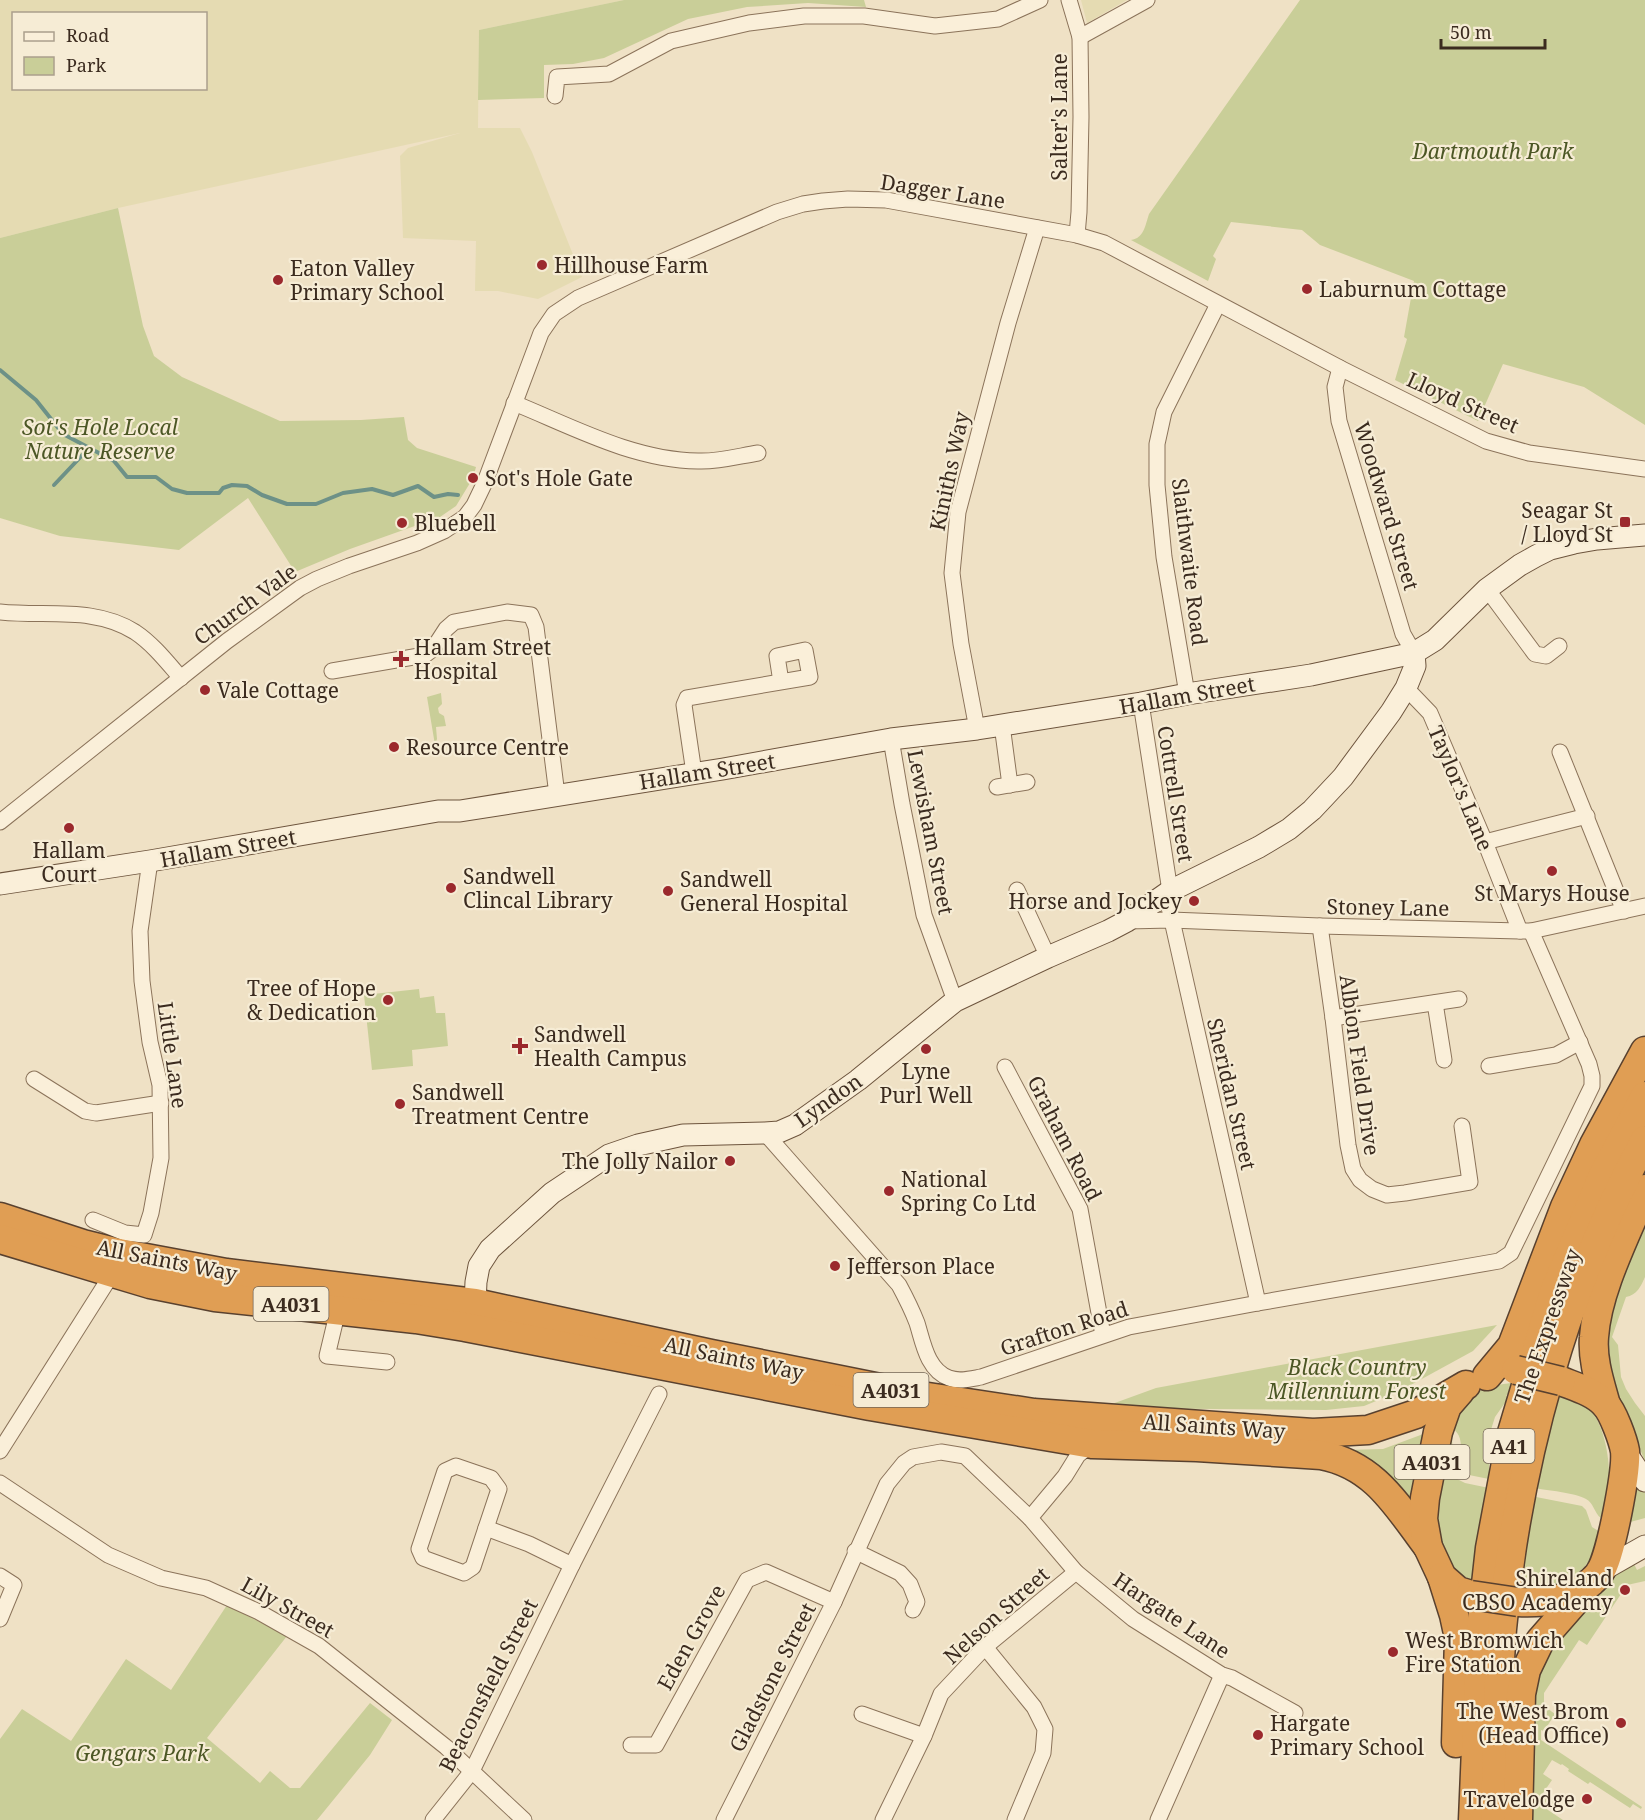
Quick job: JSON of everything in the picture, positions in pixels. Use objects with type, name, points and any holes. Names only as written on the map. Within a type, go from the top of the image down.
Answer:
[{"type":"highway","points":[[1476,1380],[1512,1346],[1565,1207],[1594,1145],[1645,1051]]},
{"type":"highway","name":"The Expressway","points":[[1473,1820],[1481,1629],[1490,1548],[1511,1436],[1554,1292],[1602,1177],[1645,1096]]},
{"type":"highway","name":"The Expressway","points":[[1513,1818],[1498,1716],[1502,1630],[1511,1552],[1527,1466],[1564,1330],[1592,1253],[1645,1140]]},
{"type":"highway","points":[[1595,1578],[1615,1527],[1624,1451],[1617,1425],[1606,1405],[1595,1365],[1593,1338],[1598,1309],[1611,1270],[1645,1189]]},
{"type":"highway","name":"All Saints Way","points":[[0,1217],[83,1244],[150,1284],[215,1297],[416,1319],[473,1315],[870,1407],[1092,1444],[1208,1448],[1321,1455],[1335,1458],[1370,1475],[1384,1489],[1428,1547]]},
{"type":"highway","name":"All Saints Way","points":[[0,1239],[116,1263],[226,1273],[711,1354],[915,1395],[1034,1413],[1313,1433],[1368,1430],[1416,1414],[1476,1380]]},
{"type":"highway","name":"A4031","points":[[1595,1578],[1569,1596],[1540,1603],[1518,1602],[1458,1591],[1442,1576],[1428,1547],[1423,1519],[1436,1442],[1447,1406],[1476,1380],[1504,1370],[1516,1370],[1561,1381],[1587,1392],[1606,1405]]},
{"type":"highway","points":[[1442,1576],[1454,1615],[1458,1638],[1455,1820]]},
{"type":"highway","name":"A41","points":[[1513,1818],[1521,1694],[1526,1670],[1540,1641],[1595,1578]]},
{"type":"street","points":[[555,96],[557,77],[609,74],[671,41],[749,23],[804,16],[864,16],[935,26],[998,19],[1040,0]]},
{"type":"street","name":"Salter's Lane","points":[[1069,0],[1080,37],[1081,117],[1077,235]]},
{"type":"street","points":[[1080,37],[1147,0]]},
{"type":"street","name":"Dagger Lane","points":[[541,333],[554,314],[578,298],[777,212],[803,204],[848,199],[886,201],[1077,235],[1104,243],[1340,368]]},
{"type":"street","name":"Kiniths Way","points":[[977,729],[961,644],[952,573],[957,512],[1008,323],[1037,228]]},
{"type":"street","name":"Slaithwaite Road","points":[[1187,694],[1164,557],[1157,485],[1157,444],[1164,412],[1218,304]]},
{"type":"street","name":"Church Vale","points":[[0,822],[227,641],[300,588],[349,566],[417,543],[444,531],[465,517],[474,505],[484,482],[541,333]]},
{"type":"street","name":"Lloyd Street","points":[[1340,368],[1486,441],[1529,453],[1645,469]]},
{"type":"street","name":"Woodward Street","points":[[1340,368],[1335,387],[1339,421],[1403,634],[1414,653]]},
{"type":"street","points":[[513,403],[627,449],[662,458],[700,461],[758,453]]},
{"type":"street","points":[[1414,653],[1435,640],[1487,590],[1520,565],[1550,549],[1597,539],[1645,535]]},
{"type":"street","points":[[1487,590],[1535,654],[1546,656],[1559,646]]},
{"type":"street","points":[[0,612],[74,614],[112,620],[136,632],[181,678]]},
{"type":"street","points":[[332,671],[425,655],[433,649],[446,629],[454,622],[507,612],[531,615],[536,627],[557,795]]},
{"type":"street","name":"Hallam Street","points":[[0,884],[150,861],[438,811],[460,811],[694,773],[891,739],[1002,726],[1311,675],[1414,653]]},
{"type":"street","name":"Lyndon","points":[[473,1315],[479,1266],[490,1249],[552,1193],[609,1155],[638,1145],[683,1135],[765,1134],[780,1132],[795,1125],[830,1102],[955,1001],[1126,921],[1166,893],[1259,847],[1288,829],[1312,810],[1343,777],[1391,712],[1406,688],[1415,666],[1414,653]]},
{"type":"street","name":"Taylor's Lane","points":[[1377,661],[1430,713],[1525,931],[1580,1042],[1592,1076],[1592,1086],[1511,1253],[1499,1261]]},
{"type":"street","points":[[694,773],[684,705],[687,698],[781,682]]},
{"type":"street","name":"Cottrell Street","points":[[1141,703],[1166,893]]},
{"type":"street","points":[[1002,726],[1003,785],[1027,782]]},
{"type":"street","name":"Lewisham Street","points":[[891,739],[924,915],[955,1001]]},
{"type":"street","points":[[1560,752],[1624,911]]},
{"type":"street","points":[[1485,842],[1587,816]]},
{"type":"street","name":"Little Lane","points":[[93,1221],[125,1233],[144,1235],[151,1213],[161,1158],[160,1085],[150,1042],[142,981],[140,930],[150,861]]},
{"type":"street","points":[[1017,890],[1048,957]]},
{"type":"street","name":"Sheridan Street","points":[[1166,893],[1258,1303]]},
{"type":"street","name":"Stoney Lane","points":[[1126,921],[1172,920],[1525,931],[1645,906]]},
{"type":"street","name":"Albion Field Drive","points":[[1320,926],[1348,1145],[1353,1169],[1360,1180],[1372,1189],[1387,1195],[1470,1182],[1462,1126]]},
{"type":"street","points":[[1333,1018],[1459,999]]},
{"type":"street","points":[[1435,1003],[1444,1060]]},
{"type":"street","points":[[1494,1061],[1556,1055],[1580,1042]]},
{"type":"street","name":"Graham Road","points":[[1005,1067],[1080,1209],[1103,1335]]},
{"type":"street","points":[[34,1079],[86,1111],[96,1113],[161,1103]]},
{"type":"street","name":"Grafton Road","points":[[765,1134],[899,1285],[909,1303],[930,1361],[941,1374],[960,1380],[981,1377],[1129,1327],[1499,1261]]},
{"type":"street","points":[[0,1450],[116,1263]]},
{"type":"street","points":[[338,1310],[327,1356],[387,1362]]},
{"type":"street","name":"Beaconsfield Street","points":[[433,1820],[472,1771],[572,1565],[659,1394]]},
{"type":"street","points":[[1053,1438],[1065,1456],[1065,1476]]},
{"type":"street","points":[[1030,1518],[1065,1476],[1078,1455],[1092,1444]]},
{"type":"street","points":[[1624,1451],[1645,1481]]},
{"type":"street","name":"Gladstone Street","points":[[724,1820],[834,1602],[887,1484],[904,1463],[913,1457],[927,1453],[941,1452],[965,1456],[1030,1518]]},
{"type":"street","points":[[456,1466],[491,1478],[500,1489],[486,1528],[473,1567],[464,1573],[423,1558],[419,1549],[445,1471],[456,1466]]},
{"type":"street","name":"Lily Street","points":[[0,1483],[108,1555],[161,1578],[206,1588],[259,1612],[319,1646],[446,1747],[524,1820]]},
{"type":"street","name":"Hargate Lane","points":[[1030,1518],[1076,1572],[1133,1618],[1222,1675],[1232,1678],[1295,1713]]},
{"type":"street","points":[[486,1528],[529,1544],[572,1565]]},
{"type":"street","points":[[1595,1578],[1645,1546]]},
{"type":"street","points":[[855,1551],[900,1573],[910,1584],[916,1602],[913,1610]]},
{"type":"street","name":"Eden Grove","points":[[631,1745],[656,1745],[747,1580],[766,1572],[834,1602]]},
{"type":"street","name":"Nelson Street","points":[[883,1820],[924,1736],[941,1694],[985,1647],[1076,1572]]},
{"type":"street","points":[[0,1576],[14,1585],[0,1619]]},
{"type":"street","points":[[985,1647],[1034,1707],[1045,1729],[1043,1753],[1015,1820]]},
{"type":"street","points":[[1158,1820],[1222,1675]]},
{"type":"street","points":[[862,1714],[924,1736]]},
{"type":"shaded area","points":[[0,0],[624,0],[479,30],[478,128],[520,128],[532,152],[582,277],[538,299],[498,291],[475,291],[476,241],[403,238],[400,156],[408,148],[460,133],[118,208],[0,238]]},
{"type":"shaded area","points":[[1081,0],[1127,0],[1087,23]]},
{"type":"green space","points":[[624,0],[864,0],[866,7],[808,3],[747,7],[688,19],[604,58],[573,64],[544,65],[544,98],[478,100],[479,30]]},
{"type":"green space","name":"Dartmouth Park","points":[[1300,0],[1645,0],[1645,425],[1584,387],[1503,364],[1478,421],[1395,380],[1407,339],[1404,337],[1414,281],[1320,245],[1302,230],[1231,222],[1213,256],[1216,259],[1208,281],[1131,240],[1139,237],[1149,214]]},
{"type":"green space","name":"Sot's Hole Local Nature Reserve","points":[[118,208],[143,326],[154,356],[182,377],[280,421],[404,417],[408,440],[417,448],[476,467],[473,478],[456,506],[440,517],[350,549],[295,572],[248,498],[179,550],[60,536],[0,518],[0,238]]},
{"type":"green space","points":[[441,693],[442,704],[438,708],[439,713],[444,716],[446,726],[436,727],[435,745],[427,697]]},
{"type":"green space","points":[[419,989],[420,998],[434,996],[436,1013],[445,1013],[448,1046],[412,1050],[413,1066],[372,1070],[364,995]]},
{"type":"green space","points":[[1645,1220],[1645,1277],[1636,1292],[1626,1297],[1612,1337],[1618,1345],[1621,1377],[1626,1389],[1645,1416],[1645,1461],[1614,1388],[1606,1346],[1611,1307]]},
{"type":"green space","name":"Black Country Millennium Forest","points":[[1497,1325],[1473,1351],[1398,1392],[1364,1406],[1326,1410],[1101,1408],[1156,1388]]},
{"type":"green space","points":[[1511,1383],[1510,1391],[1506,1396],[1509,1397],[1495,1417],[1489,1436],[1489,1479],[1464,1474],[1459,1436],[1450,1428],[1473,1395],[1487,1388]]},
{"type":"green space","points":[[1557,1395],[1587,1407],[1593,1412],[1601,1429],[1607,1450],[1609,1477],[1601,1518],[1591,1503],[1582,1497],[1533,1488]]},
{"type":"green space","points":[[1426,1433],[1412,1516],[1345,1450],[1383,1449]]},
{"type":"green space","points":[[1449,1438],[1452,1439],[1457,1479],[1489,1488],[1472,1581],[1455,1571],[1443,1557],[1435,1520]]},
{"type":"green space","points":[[1631,1477],[1645,1493],[1645,1518],[1623,1524]]},
{"type":"green space","points":[[1531,1496],[1582,1506],[1586,1510],[1592,1527],[1600,1532],[1591,1558],[1577,1574],[1550,1586],[1530,1588],[1520,1587]]},
{"type":"green space","points":[[1634,1564],[1637,1570],[1645,1566],[1645,1581],[1627,1585],[1587,1645],[1579,1640],[1544,1693],[1544,1706],[1555,1714],[1544,1731],[1541,1730],[1541,1740],[1642,1807],[1641,1809],[1633,1804],[1630,1808],[1590,1782],[1588,1784],[1568,1771],[1569,1769],[1562,1764],[1552,1760],[1543,1774],[1552,1780],[1543,1793],[1560,1804],[1556,1809],[1545,1802],[1542,1806],[1563,1820],[1531,1820],[1532,1674],[1598,1591],[1616,1575]]},
{"type":"green space","name":"Gengars Park","points":[[227,1605],[287,1636],[207,1738],[260,1783],[270,1771],[290,1788],[300,1788],[370,1703],[392,1720],[370,1755],[317,1820],[0,1820],[0,1739],[22,1709],[71,1741],[126,1659],[171,1690]]},
{"type":"waterway","points":[[0,370],[36,400],[63,434],[114,461],[127,477],[156,477],[172,489],[187,493],[219,493],[223,488],[232,485],[247,486],[262,495],[287,504],[316,504],[343,493],[372,489],[393,495],[418,486],[434,497],[448,494],[458,495]]},
{"type":"waterway","points":[[54,485],[89,448]]},
{"type":"place","name":"Hillhouse Farm","points":[[542,265]]},
{"type":"place","name":"Eaton Valley Primary School","points":[[278,280]]},
{"type":"place","name":"Laburnum Cottage","points":[[1307,289]]},
{"type":"place","name":"Sot's Hole Gate","points":[[473,478]]},
{"type":"place","name":"Seagar St / Lloyd St","points":[[1625,522]]},
{"type":"place","name":"Bluebell","points":[[402,523]]},
{"type":"place","name":"Hallam Street Hospital","points":[[401,659]]},
{"type":"place","name":"Vale Cottage","points":[[205,690]]},
{"type":"place","name":"Resource Centre","points":[[394,747]]},
{"type":"place","name":"Hallam Court","points":[[69,828]]},
{"type":"place","name":"St Marys House","points":[[1552,871]]},
{"type":"place","name":"Sandwell Clincal Library","points":[[451,888]]},
{"type":"place","name":"Sandwell General Hospital","points":[[668,891]]},
{"type":"place","name":"Horse and Jockey","points":[[1194,901]]},
{"type":"place","name":"Tree of Hope & Dedication","points":[[388,1000]]},
{"type":"place","name":"Sandwell Health Campus","points":[[520,1046]]},
{"type":"place","name":"Lyne Purl Well","points":[[926,1049]]},
{"type":"place","name":"Sandwell Treatment Centre","points":[[400,1104]]},
{"type":"place","name":"The Jolly Nailor","points":[[730,1161]]},
{"type":"place","name":"National Spring Co Ltd","points":[[889,1191]]},
{"type":"place","name":"Jefferson Place","points":[[835,1266]]},
{"type":"place","name":"Shireland CBSO Academy","points":[[1625,1590]]},
{"type":"place","name":"West Bromwich Fire Station","points":[[1393,1652]]},
{"type":"place","name":"The West Brom (Head Office)","points":[[1621,1723]]},
{"type":"place","name":"Hargate Primary School","points":[[1258,1735]]},
{"type":"place","name":"Travelodge","points":[[1587,1799]]}]
